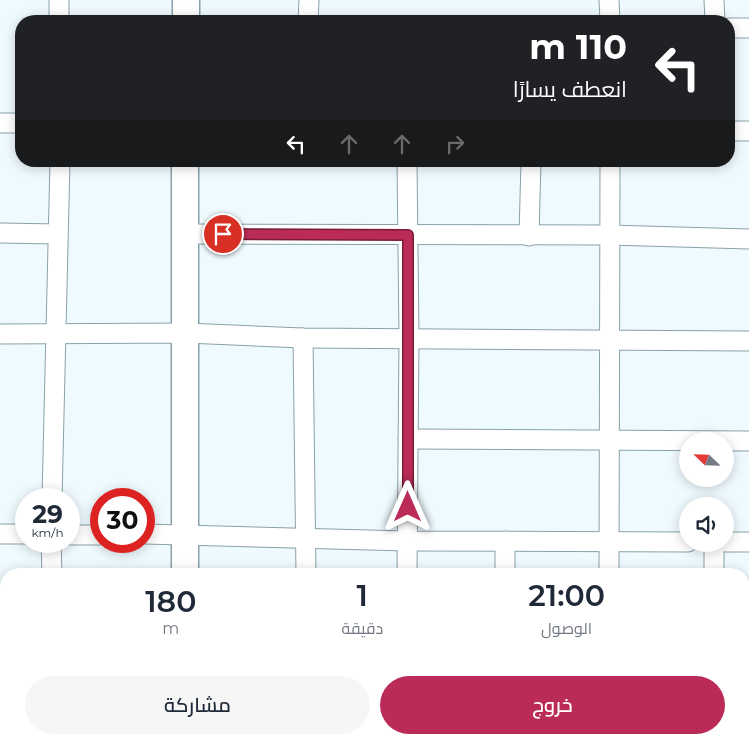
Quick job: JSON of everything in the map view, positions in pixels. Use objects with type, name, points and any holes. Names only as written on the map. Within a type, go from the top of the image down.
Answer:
[{"type":"main road","points":[[186,0],[186,15]]},
{"type":"main road","points":[[185,167],[185,568]]},
{"type":"street","points":[[59,0],[59,15]]},
{"type":"street","points":[[308,0],[308,15]]},
{"type":"street","points":[[609,0],[610,15]]},
{"type":"street","points":[[714,0],[715,15]]},
{"type":"street","points":[[735,28],[749,28]]},
{"type":"street","points":[[0,124],[15,123]]},
{"type":"street","points":[[735,131],[749,131]]},
{"type":"street","points":[[52,488],[60,167]]},
{"type":"street","points":[[407,167],[409,338],[407,568]]},
{"type":"street","points":[[529,236],[531,167]]},
{"type":"street","points":[[610,167],[608,440],[610,568]]},
{"type":"street","points":[[0,233],[57,234]]},
{"type":"street","points":[[186,234],[609,235],[749,238]]},
{"type":"street","points":[[0,334],[186,333],[303,338],[749,340]]},
{"type":"street","points":[[303,338],[306,568]]},
{"type":"street","points":[[408,439],[749,441]]},
{"type":"street","points":[[0,534],[15,534]]},
{"type":"street","points":[[155,534],[407,541],[679,542]]},
{"type":"street","points":[[505,541],[506,568]]},
{"type":"street","points":[[734,542],[749,542]]},
{"type":"street","points":[[714,552],[714,568]]},
{"type":"street","points":[[51,553],[52,568]]},
{"type":"route","points":[[223,234],[408,235],[408,507]]}]
